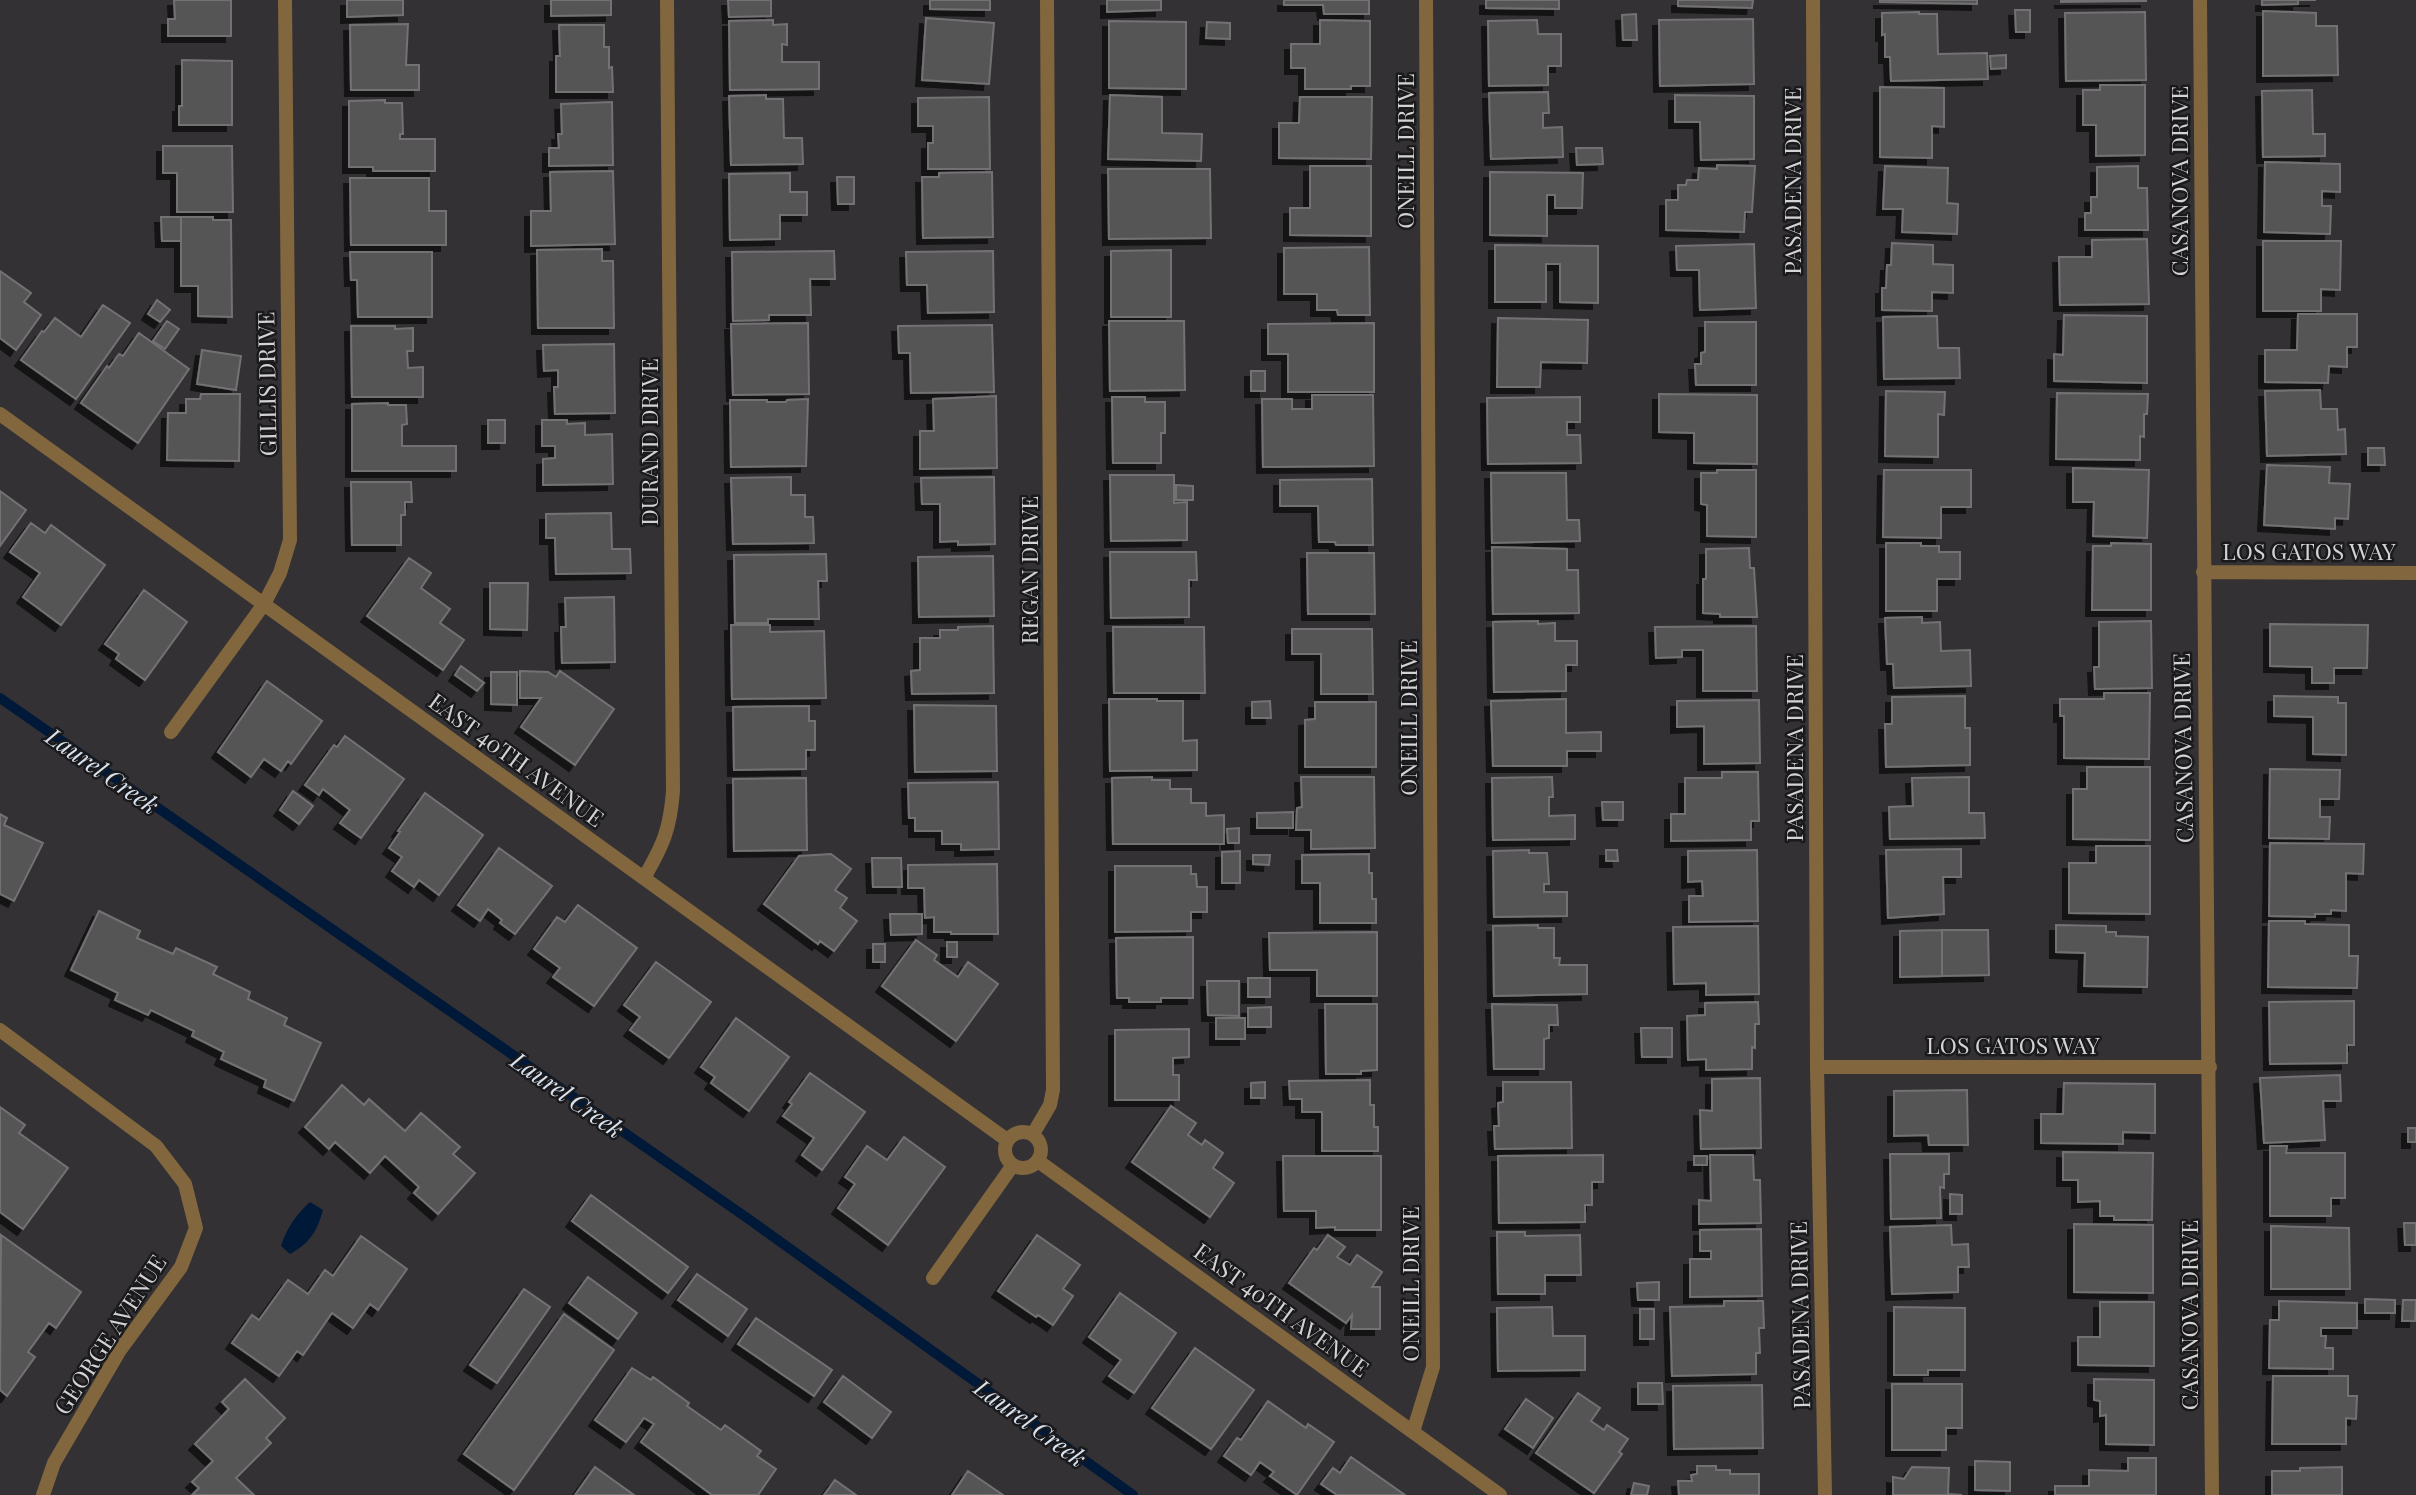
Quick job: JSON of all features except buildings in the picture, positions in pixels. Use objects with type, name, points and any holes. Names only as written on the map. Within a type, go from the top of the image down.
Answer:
[{"type":"street","name":"GILLIS DRIVE","points":[[171,732],[264,604],[280,573],[290,540],[285,0]]},
{"type":"street","name":"DURAND DRIVE","points":[[644,878],[659,852],[670,822],[673,791],[667,0]]},
{"type":"street","name":"REGAN DRIVE","points":[[1033,1135],[1050,1105],[1053,1090],[1047,0]]},
{"type":"street","name":"ONEILL DRIVE","points":[[1413,1432],[1433,1367],[1426,0]]},
{"type":"street","name":"PASADENA DRIVE","points":[[1812,0],[1817,1067],[1825,1495]]},
{"type":"street","name":"CASANOVA DRIVE","points":[[2200,0],[2212,1495]]},
{"type":"street","name":"EAST 40TH AVENUE","points":[[0,414],[1007,1140]]},
{"type":"street","name":"LOS GATOS WAY","points":[[2203,572],[2416,573]]},
{"type":"street","name":"GEORGE AVENUE","points":[[0,1030],[156,1146],[185,1184],[196,1228],[181,1267],[120,1350],[54,1463],[43,1495]]},
{"type":"street","name":"LOS GATOS WAY","points":[[1817,1067],[2210,1067]]},
{"type":"street","points":[[1021,1132],[1033,1135],[1041,1144],[1038,1161],[1028,1168],[1013,1166],[1005,1154],[1007,1140],[1021,1132]]},
{"type":"street","name":"EAST 40TH AVENUE","points":[[1038,1161],[1500,1495]]},
{"type":"street","points":[[933,1278],[1013,1166]]},
{"type":"water","points":[[310,1202],[323,1210],[318,1224],[308,1241],[290,1254],[281,1246],[283,1239],[292,1222]]},
{"type":"waterway","name":"Laurel Creek","points":[[0,698],[750,1220],[1133,1495]]}]
